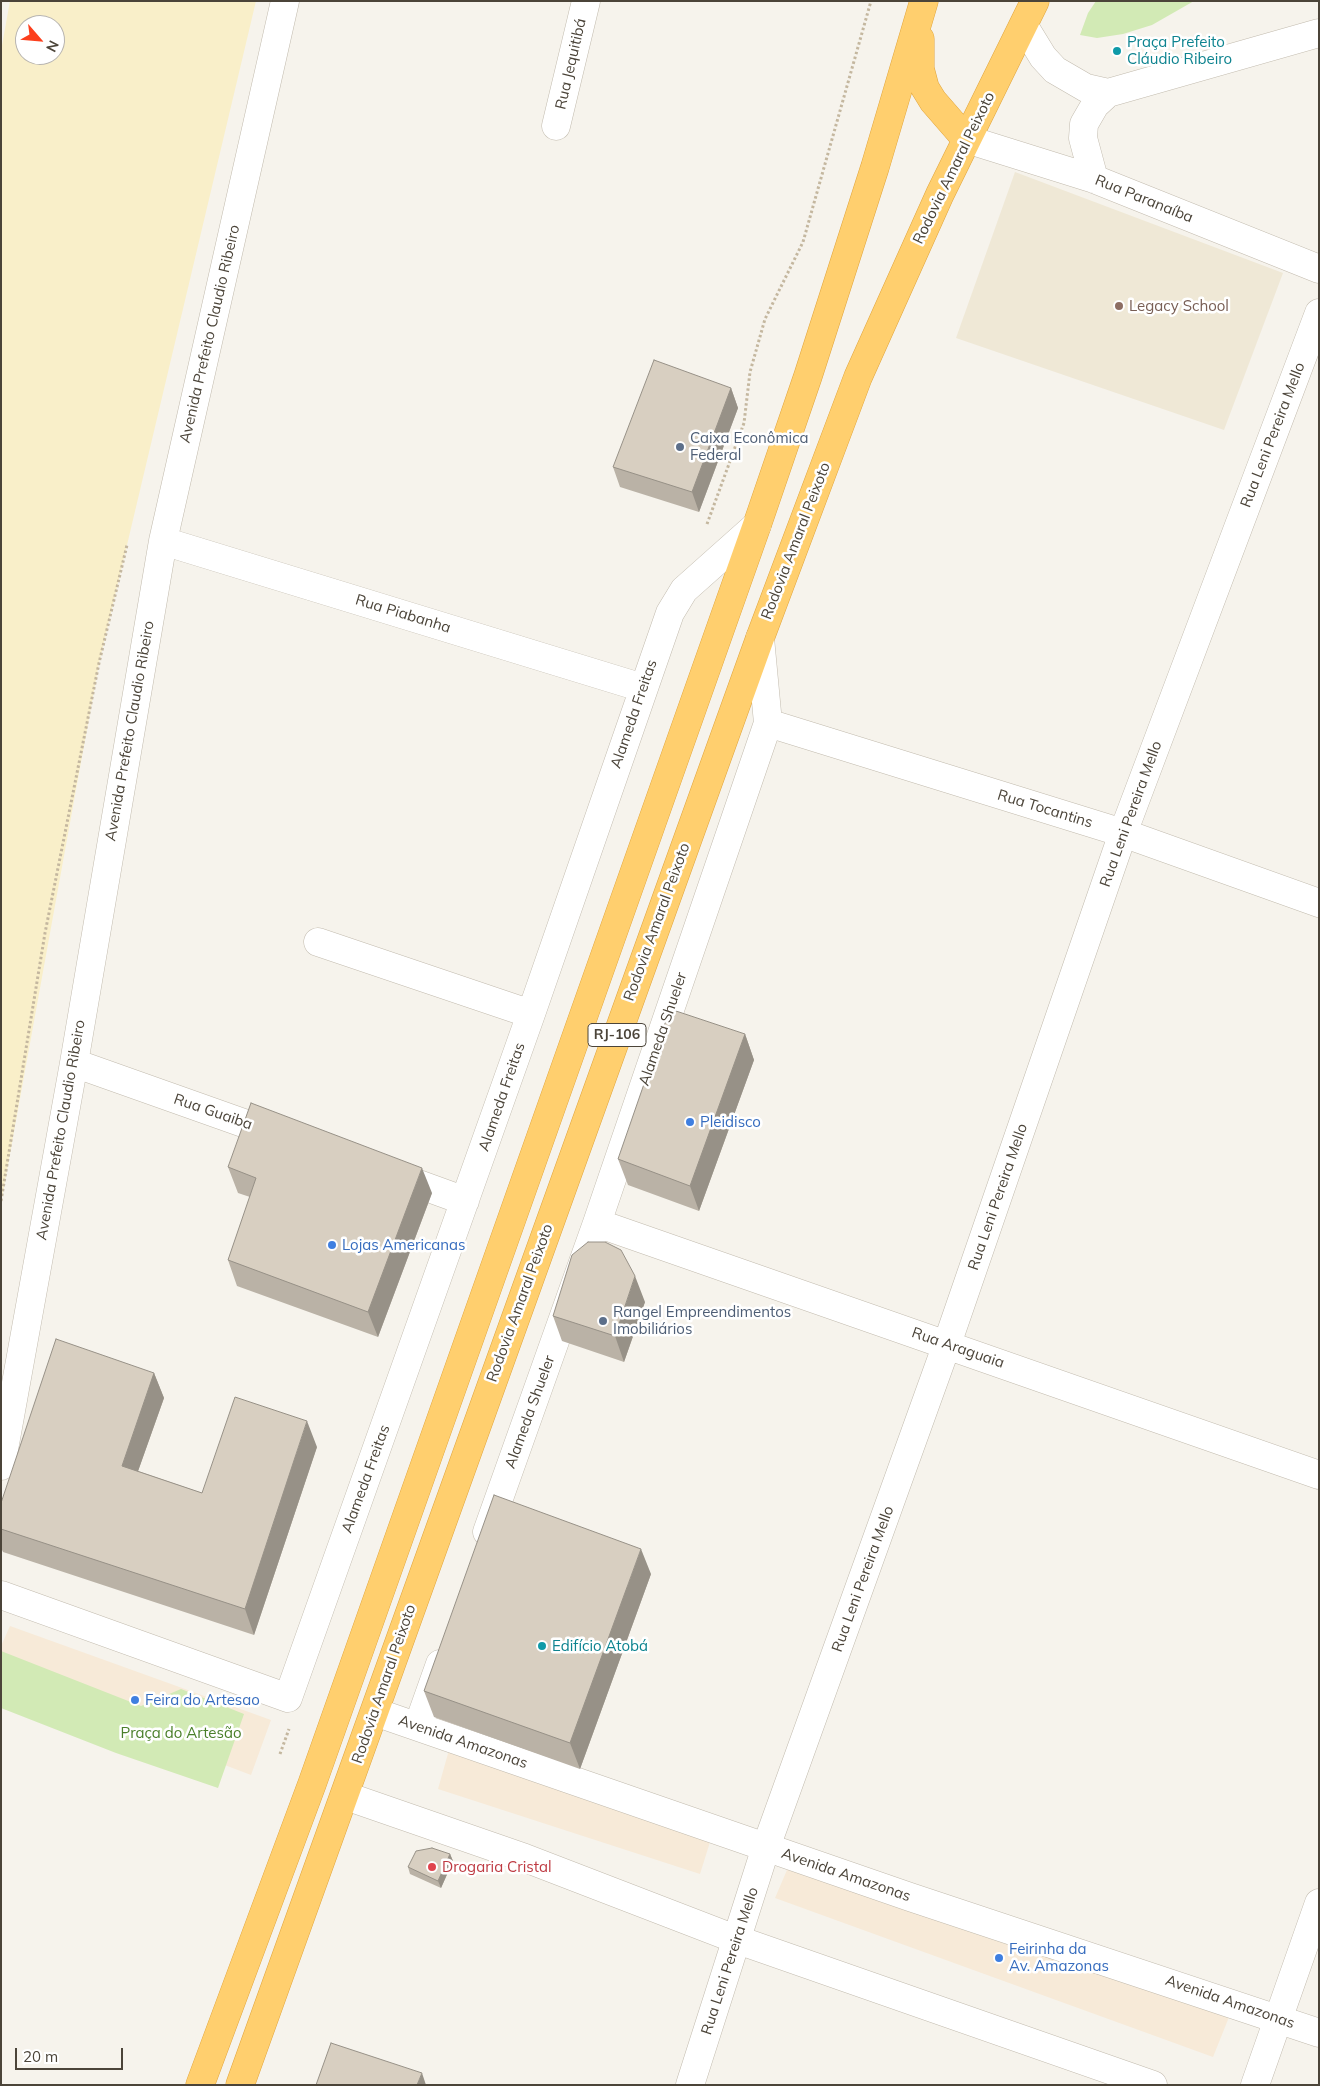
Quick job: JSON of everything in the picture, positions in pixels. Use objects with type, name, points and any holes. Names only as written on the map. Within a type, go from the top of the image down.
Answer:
[{"type":"highway","name":"Rodovia Amaral Peixoto","points":[[240,2085],[346,1796],[358,1754],[375,1712],[760,638],[858,377],[966,139],[1035,1]]},
{"type":"highway","points":[[924,3],[920,69],[925,88],[932,100],[966,139]]},
{"type":"highway","name":"RJ-106","points":[[200,2085],[312,1784],[757,525],[808,376],[869,186],[924,3]]},
{"type":"street","name":"Avenida Prefeito Claudio Ribeiro","points":[[1,1466],[74,1063],[163,541],[285,1]]},
{"type":"street","name":"Rua Jequitibá","points":[[556,126],[586,1]]},
{"type":"street","points":[[1024,26],[1043,57],[1055,70],[1086,88],[1108,93]]},
{"type":"street","points":[[1094,179],[1083,138],[1084,124],[1095,105],[1108,93],[1319,33]]},
{"type":"street","name":"Rua Paranaíba","points":[[966,139],[1094,179],[1319,269]]},
{"type":"street","name":"Rua Leni Pereira Mello","points":[[690,2085],[738,1940],[766,1847],[947,1344],[1123,833],[1319,314]]},
{"type":"street","name":"Alameda Freitas","points":[[1,1595],[288,1698],[531,1014],[670,613],[678,596],[757,525]]},
{"type":"street","name":"Rua Piabanha","points":[[163,541],[643,688]]},
{"type":"street","name":"Alameda Shueler","points":[[478,1559],[597,1223],[768,723],[760,638]]},
{"type":"street","name":"Rua Tocantins","points":[[768,723],[1123,833],[1319,903]]},
{"type":"street","points":[[318,942],[531,1014]]},
{"type":"street","name":"Rua Guaiba","points":[[74,1063],[307,1145]]},
{"type":"street","points":[[372,1168],[465,1201]]},
{"type":"street","name":"Rua Araguaia","points":[[597,1223],[1319,1475]]},
{"type":"street","points":[[418,1726],[448,1642]]},
{"type":"street","name":"Avenida Amazonas","points":[[375,1712],[766,1847],[1319,2033]]},
{"type":"street","points":[[346,1796],[526,1858],[738,1940],[1154,2085]]},
{"type":"street","points":[[1255,2085],[1319,1903]]},
{"type":"shaded area","name":"Legacy School","points":[[1015,172],[1283,273],[1224,430],[956,338]]},
{"type":"shaded area","name":"Feira do Artesao","points":[[10,1626],[271,1720],[251,1775],[1,1680],[1,1646]]},
{"type":"shaded area","points":[[449,1750],[710,1842],[700,1874],[438,1789]]},
{"type":"shaded area","name":"Feirinha da Av. Amazonas","points":[[790,1863],[1229,2017],[1213,2057],[775,1898]]},
{"type":"green space","points":[[1096,1],[1194,1],[1152,25],[1123,34],[1097,38],[1080,35],[1088,13]]},
{"type":"green space","name":"Praça do Artesão","points":[[1,1651],[141,1706],[181,1689],[244,1714],[218,1788],[116,1753],[1,1708]]},
{"type":"sand","points":[[10,1],[256,1],[99,663],[1,1203],[1,51]]},
{"type":"building","name":"Caixa Econômica Federal","points":[[654,360],[731,388],[692,492],[613,467]]},
{"type":"building","name":"Pleidisco","points":[[670,1009],[745,1034],[690,1186],[618,1159]]},
{"type":"building","name":"Lojas Americanas","points":[[251,1103],[422,1168],[368,1312],[228,1260],[256,1178],[228,1167]]},
{"type":"building","points":[[588,1242],[605,1242],[621,1250],[635,1276],[615,1336],[553,1316],[572,1255]]},
{"type":"building","points":[[56,1339],[154,1373],[122,1466],[202,1493],[235,1397],[307,1421],[245,1609],[1,1529],[1,1503]]},
{"type":"building","name":"Edifício Atobá","points":[[494,1495],[641,1549],[570,1743],[424,1691]]},
{"type":"building","name":"Drogaria Cristal","points":[[432,1848],[450,1854],[438,1881],[408,1867],[416,1851]]},
{"type":"building","points":[[331,2043],[422,2073],[417,2085],[316,2085]]},
{"type":"place","name":"Praça Prefeito Cláudio Ribeiro","points":[[1117,51]]},
{"type":"place","name":"Legacy School","points":[[1119,306]]},
{"type":"place","name":"Caixa Econômica Federal","points":[[680,447]]},
{"type":"place","name":"Pleidisco","points":[[690,1122]]},
{"type":"place","name":"Lojas Americanas","points":[[332,1245]]},
{"type":"place","name":"Rangel Empreendimentos Imobiliários","points":[[603,1321]]},
{"type":"place","name":"Edifício Atobá","points":[[542,1646]]},
{"type":"place","name":"Feira do Artesao","points":[[135,1700]]},
{"type":"place","name":"Drogaria Cristal","points":[[432,1867]]},
{"type":"place","name":"Feirinha da Av. Amazonas","points":[[999,1958]]}]
